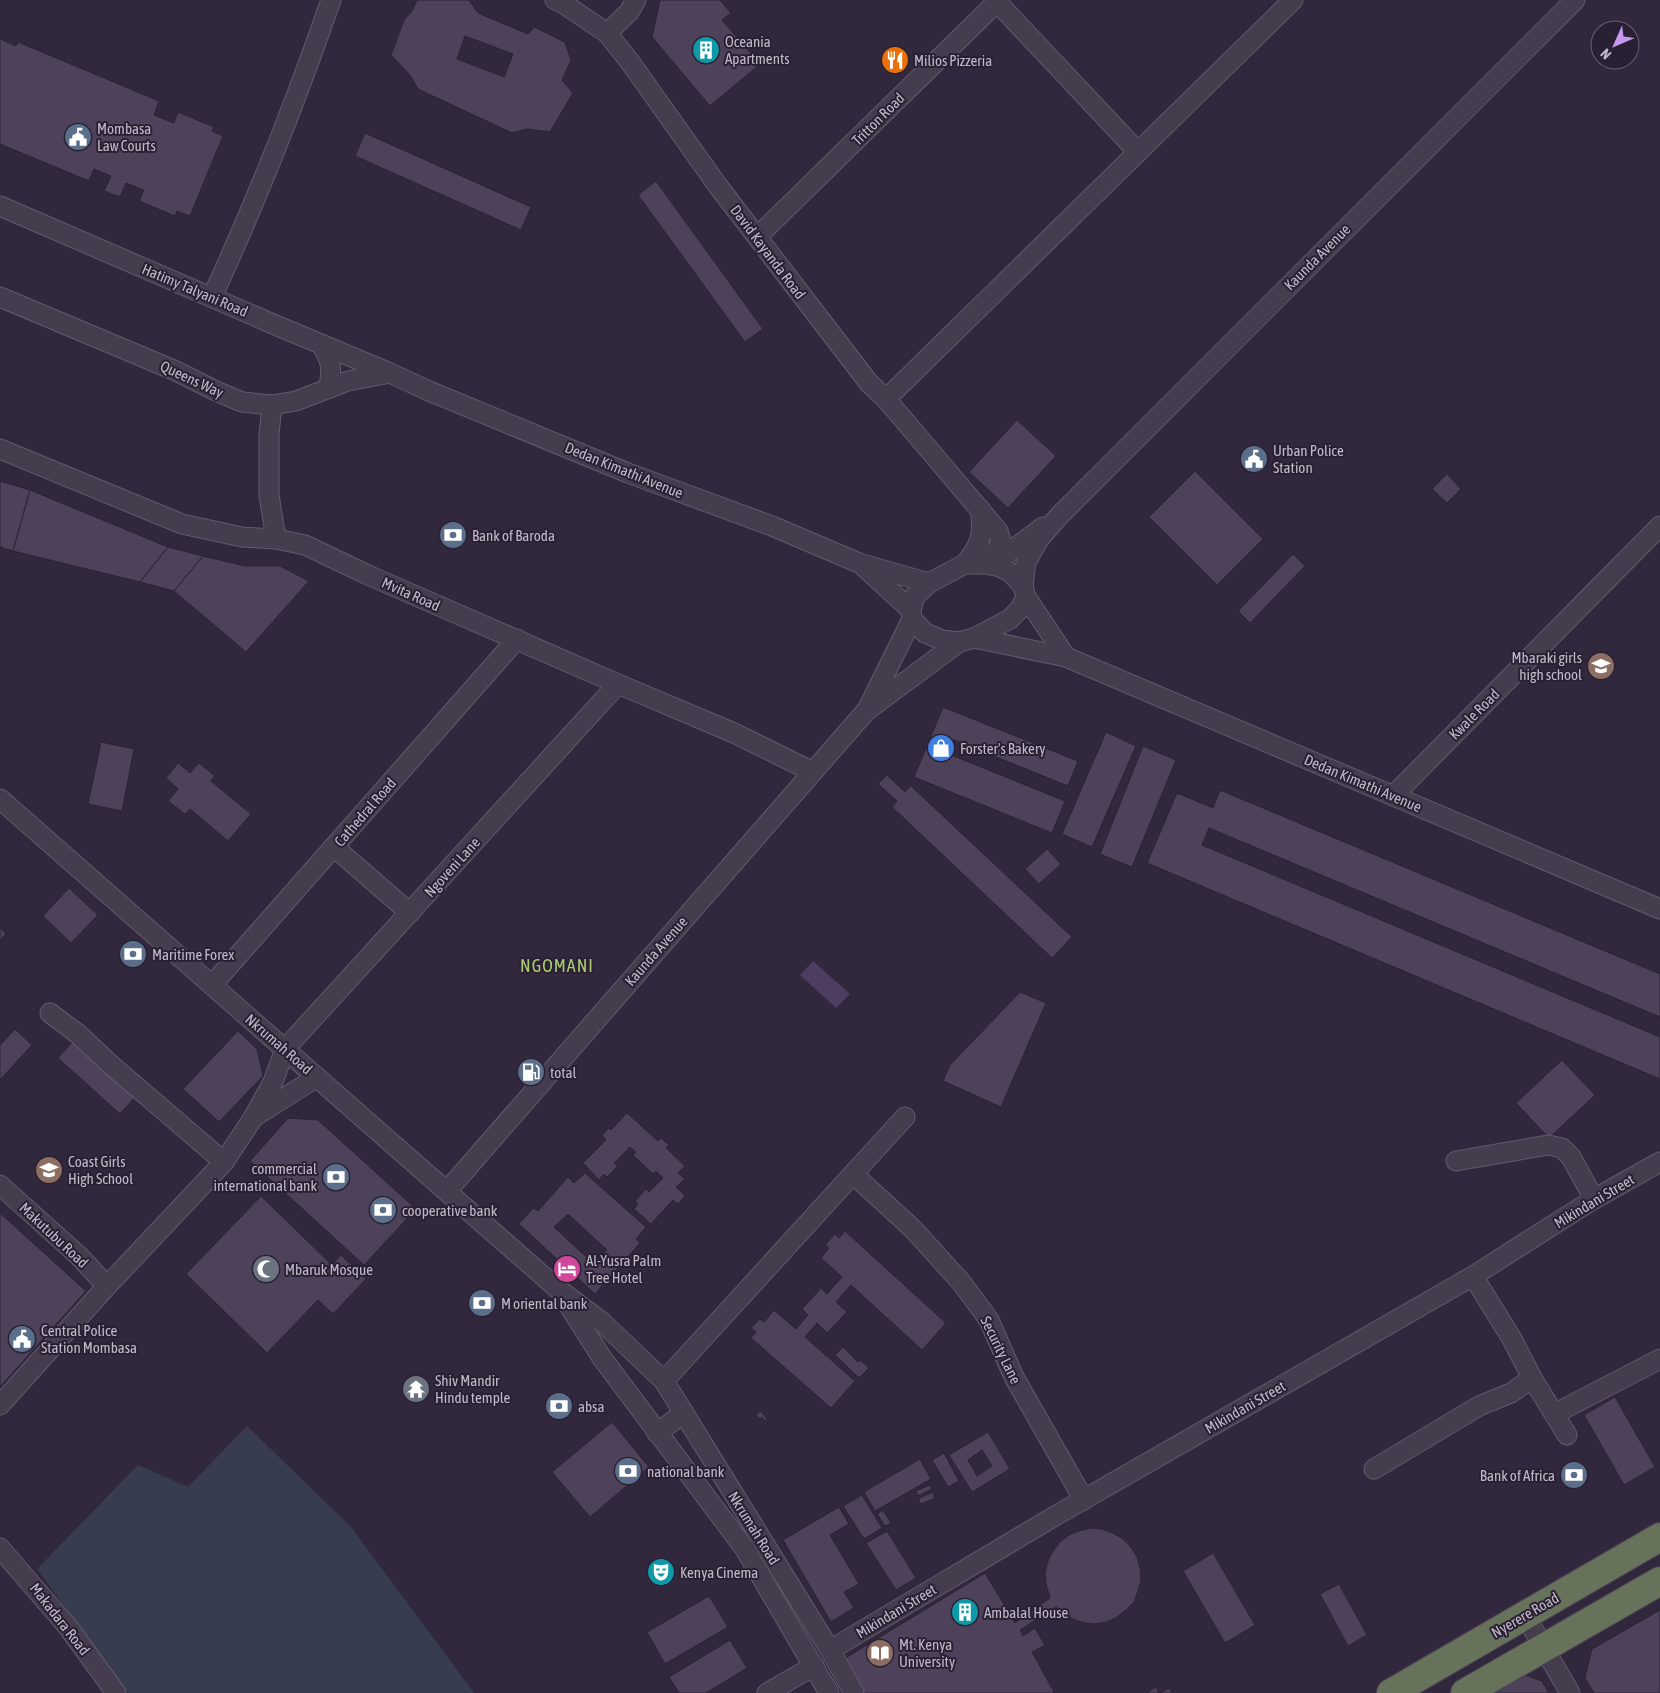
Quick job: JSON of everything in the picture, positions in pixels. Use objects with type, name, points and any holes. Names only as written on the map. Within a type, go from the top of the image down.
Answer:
[{"type":"highway","name":"Nyerere Road","points":[[1391,1693],[1660,1536]]},
{"type":"highway","points":[[1465,1693],[1660,1581]]},
{"type":"street","points":[[212,297],[250,212],[286,124],[331,0]]},
{"type":"street","name":"David Kayanda Road","points":[[555,0],[607,33],[630,62],[718,186],[869,383],[886,399],[998,531],[1001,542],[989,564]]},
{"type":"street","points":[[607,33],[629,12],[636,0]]},
{"type":"street","points":[[886,399],[1293,0]]},
{"type":"street","name":"Kaunda Avenue","points":[[1060,514],[1575,0]]},
{"type":"street","points":[[998,1],[1138,152]]},
{"type":"street","name":"Tritton Road","points":[[757,237],[998,1]]},
{"type":"street","name":"Hatimy Talyani Road","points":[[0,206],[390,373]]},
{"type":"street","name":"Queens Way","points":[[0,297],[176,371],[242,402],[272,405],[296,401],[348,381],[390,373]]},
{"type":"street","points":[[321,344],[330,358],[331,372],[328,388]]},
{"type":"street","name":"Dedan Kimathi Avenue","points":[[390,373],[429,391],[628,472],[772,526],[859,563],[929,583]]},
{"type":"street","points":[[272,405],[269,435],[269,495],[276,539]]},
{"type":"street","name":"Mvita Road","points":[[0,449],[182,524],[242,537],[276,539],[305,545],[368,575],[734,733],[813,772]]},
{"type":"street","points":[[965,564],[981,538],[983,527],[980,509]]},
{"type":"street","points":[[989,564],[1060,514]]},
{"type":"street","points":[[866,712],[966,640],[1010,619],[1020,609],[1025,591],[1026,562],[1039,539],[1060,514]]},
{"type":"street","name":"Kwale Road","points":[[1393,796],[1660,526]]},
{"type":"street","name":"Dedan Kimathi Avenue","points":[[859,563],[912,614]]},
{"type":"street","points":[[866,712],[912,614],[915,596],[929,583],[965,564],[989,564],[1011,573],[1025,591],[1066,657]]},
{"type":"street","points":[[912,614],[925,633],[942,640],[966,640]]},
{"type":"street","name":"Cathedral Road","points":[[212,985],[517,640]]},
{"type":"street","name":"Dedan Kimathi Avenue","points":[[966,640],[1066,657],[1660,909]]},
{"type":"street","name":"Ngoveni Lane","points":[[285,1049],[618,684]]},
{"type":"street","name":"Kaunda Avenue","points":[[447,1191],[866,712]]},
{"type":"street","name":"Nkrumah Road","points":[[0,799],[558,1288],[602,1322],[664,1381],[830,1650],[854,1693]]},
{"type":"street","points":[[334,847],[410,913]]},
{"type":"street","points":[[50,1012],[78,1034],[111,1065],[224,1162]]},
{"type":"street","points":[[0,1406],[107,1286],[224,1162],[253,1118],[273,1082],[285,1049]]},
{"type":"street","points":[[253,1118],[317,1077]]},
{"type":"street","points":[[664,1381],[905,1118]]},
{"type":"street","points":[[1456,1161],[1548,1145],[1562,1148],[1571,1157],[1594,1199]]},
{"type":"street","name":"Mikindani Street","points":[[830,1650],[1084,1500],[1473,1276],[1594,1199],[1660,1162]]},
{"type":"street","name":"Security Lane","points":[[853,1174],[913,1230],[961,1282],[989,1320],[1014,1377],[1084,1500]]},
{"type":"street","name":"Makutubu Road","points":[[0,1185],[79,1256],[107,1286]]},
{"type":"street","points":[[1473,1276],[1512,1339],[1532,1378],[1567,1435]]},
{"type":"street","name":"Nkrumah Road","points":[[558,1288],[602,1358],[745,1549],[829,1693]]},
{"type":"street","points":[[1554,1414],[1660,1359]]},
{"type":"street","points":[[1374,1469],[1479,1406],[1511,1393],[1532,1378]]},
{"type":"street","points":[[657,1433],[684,1413]]},
{"type":"street","name":"Makadara Road","points":[[3,1555],[68,1628],[116,1693]]},
{"type":"street","points":[[1525,1615],[1570,1693]]},
{"type":"street","points":[[767,1693],[814,1666]]},
{"type":"shaded area","points":[[813,961],[850,994],[836,1008],[800,975]]},
{"type":"shaded area","points":[[247,1426],[351,1527],[474,1693],[128,1693],[37,1569],[138,1465],[188,1487]]},
{"type":"building","points":[[417,0],[469,0],[478,13],[528,34],[534,27],[565,42],[571,60],[562,80],[573,93],[550,132],[527,129],[512,133],[418,89],[410,75],[391,55],[404,20],[412,11]],"holes":[[[465,36],[513,54],[504,77],[457,59]]]},
{"type":"building","name":"Oceania Apartments","points":[[660,0],[720,0],[731,13],[722,20],[760,64],[710,106],[652,37]]},
{"type":"building","points":[[0,39],[16,46],[18,42],[159,101],[154,115],[174,123],[178,112],[214,127],[212,131],[223,136],[190,216],[177,211],[175,216],[139,201],[144,190],[126,183],[120,197],[104,191],[111,176],[94,169],[89,181],[0,144]]},
{"type":"building","points":[[365,133],[531,207],[521,230],[355,156]]},
{"type":"building","points":[[656,181],[763,329],[745,342],[638,195]]},
{"type":"building","points":[[1017,420],[1056,456],[1008,508],[969,472]]},
{"type":"building","points":[[1195,471],[1263,539],[1217,585],[1149,517]]},
{"type":"building","points":[[1447,474],[1461,489],[1447,503],[1432,489]]},
{"type":"building","points":[[0,481],[30,490],[13,551],[0,547]]},
{"type":"building","points":[[30,490],[168,547],[140,582],[13,551]]},
{"type":"building","points":[[168,547],[203,556],[174,591],[140,582]]},
{"type":"building","points":[[1293,554],[1305,566],[1250,623],[1238,611]]},
{"type":"building","points":[[203,556],[245,566],[280,566],[309,581],[246,652],[174,591]]},
{"type":"building","points":[[943,707],[1078,761],[1068,786],[954,740],[949,754],[1065,801],[1052,833],[914,777]]},
{"type":"building","points":[[1106,732],[1136,746],[1092,847],[1062,834]]},
{"type":"building","points":[[101,742],[134,749],[122,811],[88,804]]},
{"type":"building","points":[[1143,746],[1176,760],[1132,867],[1100,854]]},
{"type":"building","points":[[178,763],[190,773],[199,763],[215,776],[211,781],[251,814],[228,841],[190,809],[185,814],[168,801],[178,789],[166,778]]},
{"type":"building","points":[[887,775],[905,792],[911,786],[1072,937],[1052,958],[892,807],[897,801],[878,784]]},
{"type":"building","points":[[1220,790],[1660,974],[1660,1017],[1209,828],[1202,845],[1660,1037],[1660,1079],[1147,863],[1177,793],[1213,808]]},
{"type":"building","points":[[1047,849],[1061,864],[1039,884],[1025,869]]},
{"type":"building","points":[[69,888],[98,915],[71,943],[43,916]]},
{"type":"building","points":[[0,927],[6,934],[0,940]]},
{"type":"building","points":[[1020,992],[1046,1003],[1001,1107],[943,1081],[950,1065]]},
{"type":"building","points":[[15,1029],[32,1045],[0,1080],[0,1045]]},
{"type":"building","points":[[238,1031],[257,1049],[263,1076],[219,1122],[183,1089]]},
{"type":"building","points":[[74,1040],[136,1096],[120,1114],[58,1058]]},
{"type":"building","points":[[1562,1060],[1595,1095],[1549,1138],[1516,1103]]},
{"type":"building","points":[[627,1113],[658,1141],[661,1138],[669,1145],[666,1148],[685,1166],[678,1173],[685,1179],[676,1187],[685,1196],[678,1204],[673,1200],[651,1224],[634,1209],[638,1204],[635,1201],[646,1189],[649,1192],[663,1178],[656,1171],[653,1174],[633,1155],[636,1152],[630,1147],[614,1163],[618,1166],[607,1177],[604,1174],[599,1180],[583,1163],[606,1140],[602,1135],[609,1128],[611,1130]]},
{"type":"building","points":[[288,1118],[318,1120],[416,1209],[364,1265],[250,1161]]},
{"type":"building","points":[[585,1173],[646,1227],[636,1239],[640,1243],[595,1294],[519,1224],[533,1208],[538,1211],[568,1177],[574,1183]],"holes":[[[568,1214],[607,1250],[594,1264],[554,1227]]]},
{"type":"building","points":[[261,1196],[332,1265],[341,1255],[366,1279],[333,1314],[318,1300],[267,1353],[186,1274]]},
{"type":"building","name":"Central Police Station Mombasa","points":[[0,1213],[86,1291],[0,1387]]},
{"type":"building","points":[[845,1231],[946,1323],[922,1350],[851,1285],[836,1302],[847,1312],[827,1333],[817,1323],[805,1337],[855,1381],[831,1408],[751,1338],[756,1332],[751,1328],[760,1319],[764,1322],[774,1310],[796,1329],[808,1315],[802,1309],[821,1288],[827,1294],[842,1277],[821,1258],[829,1248],[825,1245],[835,1234],[839,1238]]},
{"type":"building","points":[[843,1347],[858,1362],[860,1360],[869,1368],[859,1378],[835,1355]]},
{"type":"building","points":[[1615,1397],[1655,1467],[1624,1485],[1584,1415]]},
{"type":"building","points":[[761,1411],[767,1419],[765,1421],[762,1417],[760,1419],[756,1415]]},
{"type":"building","points":[[612,1422],[649,1467],[590,1517],[552,1472]]},
{"type":"building","points":[[988,1432],[1010,1469],[972,1492],[949,1455]],"holes":[[[982,1450],[992,1466],[977,1476],[968,1460]]]},
{"type":"building","points":[[944,1453],[959,1481],[948,1487],[932,1460]]},
{"type":"building","points":[[920,1459],[931,1479],[875,1511],[864,1492]]},
{"type":"building","points":[[930,1485],[932,1489],[918,1496],[916,1491]]},
{"type":"building","points":[[933,1492],[935,1498],[921,1504],[918,1499]]},
{"type":"building","points":[[862,1495],[882,1528],[864,1539],[843,1506]]},
{"type":"building","points":[[839,1507],[849,1524],[830,1535],[859,1584],[844,1592],[854,1608],[831,1622],[783,1540]]},
{"type":"building","points":[[883,1510],[891,1523],[885,1526],[877,1514]]},
{"type":"building","name":"Ambalal House","points":[[1091,1528],[1113,1533],[1131,1547],[1137,1557],[1141,1580],[1134,1602],[1117,1617],[1107,1622],[1084,1623],[1073,1619],[1056,1607],[1020,1630],[1023,1636],[1035,1628],[1045,1645],[1032,1652],[1054,1692],[858,1693],[839,1662],[985,1573],[1015,1623],[1050,1598],[1045,1573],[1048,1561],[1060,1542],[1069,1535]]},
{"type":"building","points":[[887,1531],[916,1578],[896,1590],[866,1543]]},
{"type":"building","points":[[1213,1553],[1255,1625],[1225,1643],[1183,1571]]},
{"type":"building","points":[[1339,1584],[1367,1635],[1348,1646],[1320,1594]]},
{"type":"building","points":[[709,1596],[728,1627],[665,1664],[647,1632]]},
{"type":"building","points":[[1660,1610],[1660,1693],[1594,1693],[1585,1678],[1592,1649]]},
{"type":"building","points":[[730,1640],[747,1668],[706,1693],[679,1693],[669,1677]]},
{"type":"building","points":[[1525,1675],[1542,1681],[1549,1693],[1493,1693]]},
{"type":"building","points":[[1156,1687],[1159,1693],[1146,1693]]},
{"type":"building","points":[[1169,1688],[1172,1693],[1160,1693]]},
{"type":"place","name":"Oceania Apartments","points":[[706,50]]},
{"type":"place","name":"Milios Pizzeria","points":[[895,60]]},
{"type":"place","name":"Mombasa Law Courts","points":[[78,137]]},
{"type":"place","name":"Urban Police Station","points":[[1254,459]]},
{"type":"place","name":"Bank of Baroda","points":[[453,535]]},
{"type":"place","name":"Mbaraki girls high school","points":[[1601,666]]},
{"type":"place","name":"Forster's Bakery","points":[[941,748]]},
{"type":"place","name":"Maritime Forex","points":[[133,954]]},
{"type":"place","name":"total","points":[[531,1072]]},
{"type":"place","name":"Coast Girls High School","points":[[49,1170]]},
{"type":"place","name":"commercial international bank","points":[[336,1177]]},
{"type":"place","name":"cooperative bank","points":[[383,1210]]},
{"type":"place","name":"Mbaruk Mosque","points":[[266,1269]]},
{"type":"place","name":"Al-Yusra Palm Tree Hotel","points":[[567,1269]]},
{"type":"place","name":"M oriental bank","points":[[482,1303]]},
{"type":"place","name":"Central Police Station Mombasa","points":[[22,1339]]},
{"type":"place","name":"Shiv Mandir Hindu temple","points":[[416,1389]]},
{"type":"place","name":"absa","points":[[559,1406]]},
{"type":"place","name":"national bank","points":[[628,1471]]},
{"type":"place","name":"Bank of Africa","points":[[1574,1475]]},
{"type":"place","name":"Kenya Cinema","points":[[661,1572]]},
{"type":"place","name":"Ambalal House","points":[[965,1612]]},
{"type":"place","name":"Mt. Kenya University","points":[[880,1653]]},
{"type":"district","name":"NGOMANI","points":[[557,965]]}]
